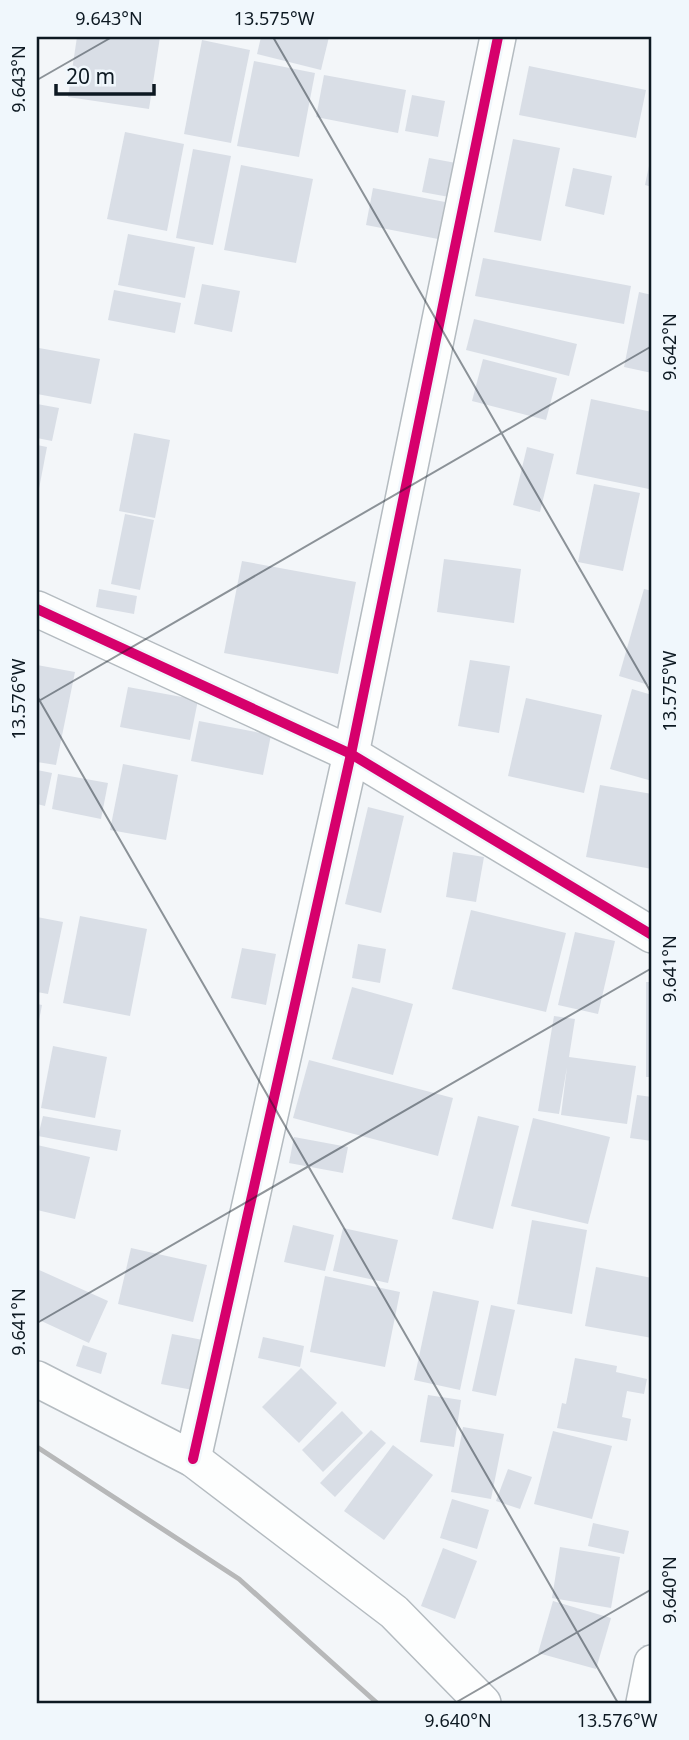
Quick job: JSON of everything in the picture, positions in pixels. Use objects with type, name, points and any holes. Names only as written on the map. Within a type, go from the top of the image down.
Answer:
[{"type":"street","points":[[193,1459],[351,754],[498,37]]},
{"type":"street","points":[[37,609],[351,754],[652,935]]},
{"type":"street","points":[[37,1379],[193,1459],[394,1612],[483,1703]]},
{"type":"street","points":[[644,1703],[652,1663]]},
{"type":"building","points":[[77,37],[160,37],[149,109],[68,97]]},
{"type":"building","points":[[261,37],[329,37],[321,70],[257,54]]},
{"type":"building","points":[[202,40],[250,50],[231,143],[184,134]]},
{"type":"building","points":[[254,61],[315,73],[299,157],[237,146]]},
{"type":"building","points":[[529,66],[646,90],[636,138],[519,115]]},
{"type":"building","points":[[324,75],[406,90],[398,133],[316,117]]},
{"type":"building","points":[[412,95],[445,101],[438,137],[405,131]]},
{"type":"building","points":[[125,132],[184,144],[167,231],[107,219]]},
{"type":"building","points":[[513,139],[560,148],[541,241],[494,232]]},
{"type":"building","points":[[193,149],[231,156],[213,245],[176,238]]},
{"type":"building","points":[[652,156],[652,187],[645,185]]},
{"type":"building","points":[[429,158],[456,163],[449,197],[422,192]]},
{"type":"building","points":[[241,165],[313,179],[296,263],[224,250]]},
{"type":"building","points":[[573,168],[612,176],[604,215],[565,206]]},
{"type":"building","points":[[373,188],[445,202],[438,239],[366,225]]},
{"type":"building","points":[[128,234],[195,247],[185,298],[118,285]]},
{"type":"building","points":[[483,258],[631,286],[624,324],[475,296]]},
{"type":"building","points":[[202,284],[240,291],[232,332],[194,324]]},
{"type":"building","points":[[114,290],[181,303],[175,333],[108,320]]},
{"type":"building","points":[[639,292],[652,295],[652,373],[624,367]]},
{"type":"building","points":[[474,319],[577,344],[569,376],[466,350]]},
{"type":"building","points":[[39,348],[100,359],[91,404],[37,394]]},
{"type":"building","points":[[483,359],[557,378],[546,420],[472,401]]},
{"type":"building","points":[[591,399],[652,412],[652,475],[649,489],[576,474]]},
{"type":"building","points":[[37,404],[59,408],[52,441],[37,438]]},
{"type":"building","points":[[134,433],[170,440],[155,518],[119,511]]},
{"type":"building","points":[[37,445],[47,447],[38,494],[37,494]]},
{"type":"building","points":[[527,447],[554,454],[540,512],[513,505]]},
{"type":"building","points":[[594,484],[640,493],[623,571],[578,562]]},
{"type":"building","points":[[125,514],[154,520],[140,590],[111,584]]},
{"type":"building","points":[[444,559],[521,569],[514,623],[437,612]]},
{"type":"building","points":[[242,561],[356,582],[338,674],[224,653]]},
{"type":"building","points":[[99,589],[137,596],[134,614],[96,607]]},
{"type":"building","points":[[644,589],[652,591],[652,686],[619,676]]},
{"type":"building","points":[[470,660],[510,666],[499,733],[458,726]]},
{"type":"building","points":[[37,665],[75,672],[56,765],[37,762]]},
{"type":"building","points":[[128,687],[198,700],[190,740],[120,727]]},
{"type":"building","points":[[632,689],[652,695],[652,781],[610,769]]},
{"type":"building","points":[[526,698],[602,715],[584,793],[508,776]]},
{"type":"building","points":[[199,721],[271,735],[263,775],[191,761]]},
{"type":"building","points":[[123,764],[178,775],[166,840],[110,830]]},
{"type":"building","points":[[37,770],[52,773],[45,806],[37,804]]},
{"type":"building","points":[[58,774],[108,783],[101,819],[52,809]]},
{"type":"building","points":[[600,785],[652,794],[652,869],[586,857]]},
{"type":"building","points":[[368,807],[404,816],[381,913],[345,904]]},
{"type":"building","points":[[453,852],[484,857],[476,902],[446,897]]},
{"type":"building","points":[[471,910],[566,933],[546,1012],[452,989]]},
{"type":"building","points":[[80,916],[147,929],[130,1016],[63,1003]]},
{"type":"building","points":[[37,917],[63,922],[48,994],[37,992]]},
{"type":"building","points":[[575,932],[615,941],[598,1014],[558,1005]]},
{"type":"building","points":[[358,944],[386,949],[380,983],[352,978]]},
{"type":"building","points":[[242,948],[276,954],[266,1005],[231,998]]},
{"type":"building","points":[[646,982],[652,982],[652,1077],[646,1077]]},
{"type":"building","points":[[352,987],[413,1004],[393,1075],[332,1059]]},
{"type":"building","points":[[37,1004],[42,1005],[38,1026],[37,1026]]},
{"type":"building","points":[[554,1016],[575,1019],[569,1057],[636,1066],[627,1124],[561,1115],[567,1067],[559,1114],[538,1111]]},
{"type":"building","points":[[53,1046],[107,1057],[95,1118],[41,1108]]},
{"type":"building","points":[[309,1060],[453,1098],[438,1156],[293,1118]]},
{"type":"building","points":[[637,1095],[652,1097],[652,1141],[630,1138]]},
{"type":"building","points":[[43,1116],[121,1130],[117,1151],[38,1136]]},
{"type":"building","points":[[478,1116],[519,1126],[493,1229],[452,1219]]},
{"type":"building","points":[[533,1118],[610,1137],[588,1224],[511,1206]]},
{"type":"building","points":[[294,1137],[348,1147],[343,1173],[289,1163]]},
{"type":"building","points":[[37,1145],[90,1157],[75,1219],[37,1210]]},
{"type":"building","points":[[532,1220],[587,1230],[572,1314],[517,1304]]},
{"type":"building","points":[[293,1225],[334,1235],[325,1271],[284,1262]]},
{"type":"building","points":[[343,1228],[398,1240],[388,1283],[333,1271]]},
{"type":"building","points":[[131,1248],[207,1265],[193,1322],[118,1304]]},
{"type":"building","points":[[596,1267],[652,1278],[652,1338],[585,1326]]},
{"type":"building","points":[[37,1269],[108,1301],[89,1343],[37,1319]]},
{"type":"building","points":[[325,1276],[400,1292],[385,1367],[310,1352]]},
{"type":"building","points":[[433,1291],[479,1301],[460,1390],[414,1380]]},
{"type":"building","points":[[491,1305],[515,1310],[496,1396],[472,1391]]},
{"type":"building","points":[[172,1334],[208,1341],[198,1391],[161,1384]]},
{"type":"building","points":[[263,1337],[304,1346],[300,1367],[258,1358]]},
{"type":"building","points":[[83,1345],[107,1353],[101,1374],[76,1366]]},
{"type":"building","points":[[575,1358],[617,1366],[616,1372],[647,1379],[644,1394],[627,1391],[622,1417],[631,1419],[627,1441],[557,1428],[562,1403],[566,1404]]},
{"type":"building","points":[[301,1368],[337,1403],[299,1443],[262,1407]]},
{"type":"building","points":[[428,1395],[461,1400],[454,1447],[420,1442]]},
{"type":"building","points":[[342,1411],[363,1433],[323,1472],[302,1450]]},
{"type":"building","points":[[463,1427],[504,1434],[491,1499],[451,1492]]},
{"type":"building","points":[[371,1430],[386,1443],[335,1497],[320,1483]]},
{"type":"building","points":[[553,1431],[612,1446],[592,1519],[534,1504]]},
{"type":"building","points":[[393,1445],[433,1475],[384,1540],[344,1511]]},
{"type":"building","points":[[508,1469],[532,1477],[520,1509],[496,1501]]},
{"type":"building","points":[[452,1499],[489,1510],[477,1549],[440,1538]]},
{"type":"building","points":[[593,1523],[629,1531],[624,1554],[588,1546]]},
{"type":"building","points":[[560,1547],[620,1557],[611,1608],[552,1598]]},
{"type":"building","points":[[443,1548],[477,1561],[455,1619],[421,1606]]},
{"type":"building","points":[[553,1601],[611,1618],[596,1669],[538,1653]]},
{"type":"railway","points":[[37,1447],[239,1579],[377,1703]]},
{"type":"cycle path","points":[[193,1459],[351,754],[498,37]]},
{"type":"cycle path","points":[[37,609],[351,754],[652,935]]}]
